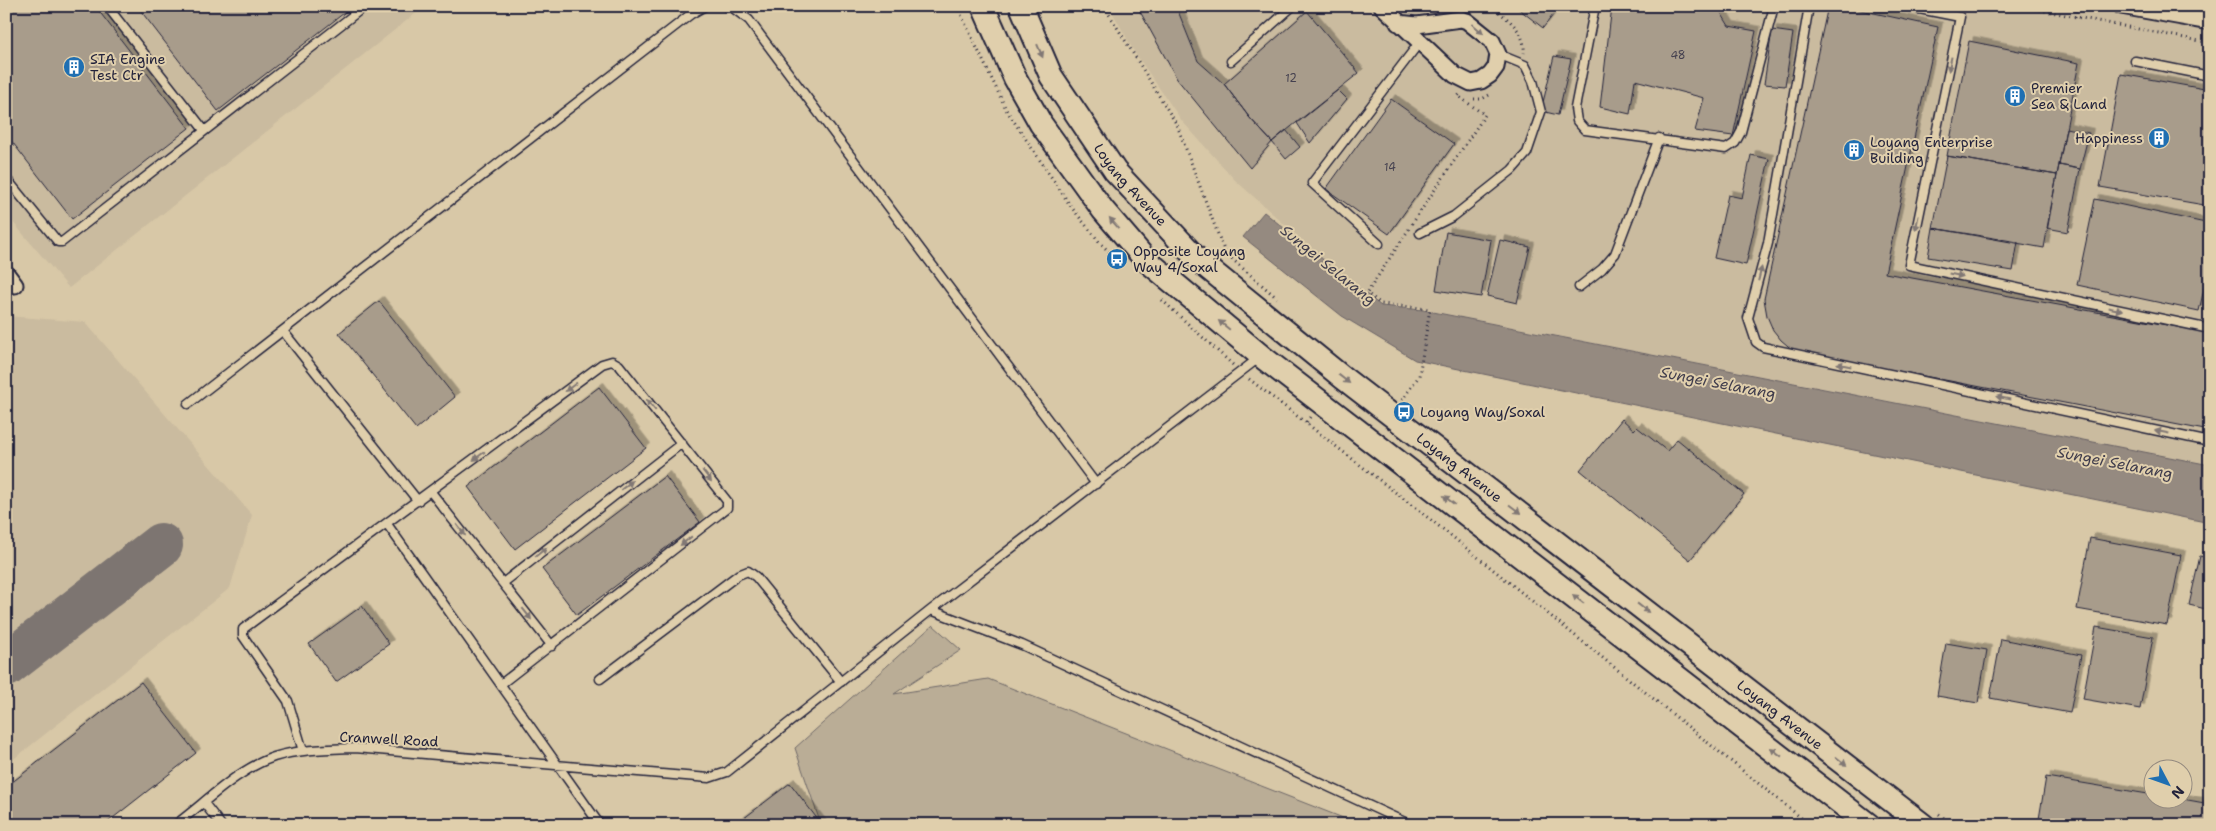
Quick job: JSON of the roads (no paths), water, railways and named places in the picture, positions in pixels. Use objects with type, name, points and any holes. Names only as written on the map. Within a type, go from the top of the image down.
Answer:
[{"type":"main road","points":[[983,6],[1015,78],[1041,124],[1103,210],[1146,259],[1262,356],[1870,825]]},
{"type":"main road","name":"Loyang Avenue","points":[[1021,6],[1050,76],[1115,171],[1198,260],[1342,377],[1923,825]]},
{"type":"street","points":[[1382,6],[1398,23],[1455,76],[1468,82],[1481,81],[1490,75],[1496,67],[1498,54],[1492,41],[1467,21],[1450,19],[1416,25],[1398,23]]},
{"type":"street","points":[[2121,6],[2210,22]]},
{"type":"lane","points":[[107,6],[204,130]]},
{"type":"lane","points":[[6,178],[58,242],[62,242],[365,6]]},
{"type":"lane","points":[[188,404],[691,14],[704,6]]},
{"type":"lane","points":[[725,6],[733,8],[749,20],[1096,484]]},
{"type":"lane","points":[[1231,61],[1293,6]]},
{"type":"lane","points":[[1595,6],[1574,108],[1577,121],[1585,130],[1726,148],[1735,143],[1741,132],[1774,6]]},
{"type":"lane","points":[[1808,6],[1768,242],[1748,318],[1756,342],[1763,347],[2210,442]]},
{"type":"lane","points":[[1904,6],[1960,16],[1909,265],[2210,329]]},
{"type":"lane","points":[[1379,244],[1312,183],[1419,42]]},
{"type":"lane","points":[[1420,233],[1454,216],[1512,170],[1527,153],[1541,112],[1533,80],[1525,65],[1498,54]]},
{"type":"lane","points":[[2135,61],[2210,76]]},
{"type":"lane","points":[[1579,287],[1602,269],[1615,254],[1659,138]]},
{"type":"lane","points":[[283,331],[418,501]]},
{"type":"lane","name":"Cranwell Road","points":[[175,825],[242,774],[273,757],[303,751],[355,748],[709,778],[727,772],[931,610],[1262,356]]},
{"type":"lane","points":[[303,751],[288,701],[242,631],[607,361],[618,365],[682,443],[727,501],[727,508],[501,684]]},
{"type":"lane","points":[[503,582],[682,443]]},
{"type":"lane","points":[[431,492],[552,646]]},
{"type":"lane","points":[[387,524],[600,825]]},
{"type":"lane","points":[[600,679],[738,575],[748,571],[756,577],[841,682]]},
{"type":"lane","points":[[931,610],[1022,645],[1411,825]]},
{"type":"lane","points":[[204,803],[221,825]]},
{"type":"water","name":"Sungei Selarang","points":[[1264,212],[1381,306],[1423,310],[2210,465],[2210,523],[1415,360],[1342,316],[1243,237]]},
{"type":"place","name":"SIA Engine Test Ctr","points":[[74,67]]},
{"type":"place","name":"Premier Sea & Land","points":[[2015,96]]},
{"type":"place","name":"Happiness","points":[[2159,138]]},
{"type":"place","name":"Loyang Enterprise Building","points":[[1854,150]]},
{"type":"place","name":"Opposite Loyang Way 4/Soxal","points":[[1117,259]]},
{"type":"place","name":"Loyang Way/Soxal","points":[[1404,412]]}]
